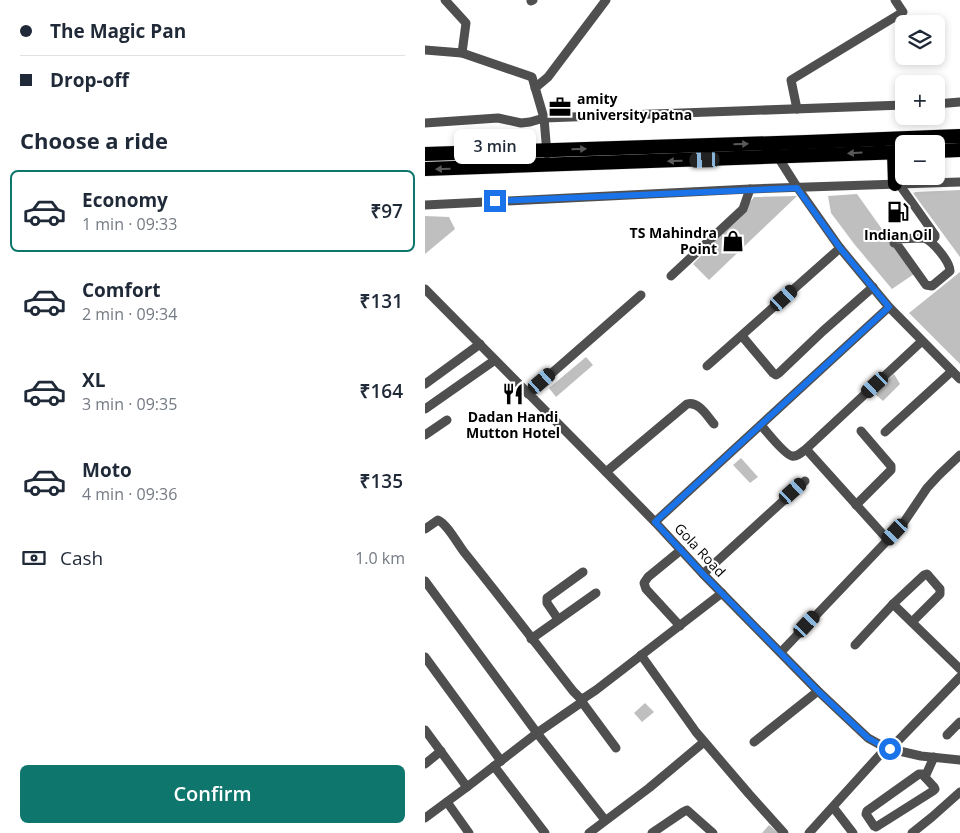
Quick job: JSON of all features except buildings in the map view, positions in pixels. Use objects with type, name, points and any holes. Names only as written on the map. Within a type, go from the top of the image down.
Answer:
[{"type":"highway","points":[[425,169],[548,165],[960,136]]},
{"type":"highway","points":[[425,154],[547,150],[895,152]]},
{"type":"highway","points":[[945,151],[960,150]]},
{"type":"street","points":[[445,0],[466,24],[462,53]]},
{"type":"street","points":[[535,88],[548,77],[607,0]]},
{"type":"street","points":[[797,109],[791,80],[903,12],[895,0]]},
{"type":"street","points":[[425,50],[462,53],[532,77],[544,118],[548,165]]},
{"type":"street","points":[[945,103],[960,102]]},
{"type":"street","points":[[425,123],[498,118],[521,123],[544,118],[895,105]]},
{"type":"street","points":[[778,150],[797,188],[840,248],[889,307],[960,379]]},
{"type":"street","points":[[945,182],[960,182]]},
{"type":"street","points":[[425,205],[750,189],[895,184]]},
{"type":"street","points":[[898,185],[935,235],[931,241]]},
{"type":"street","points":[[671,276],[743,209],[750,189]]},
{"type":"street","points":[[924,238],[931,241],[950,266],[950,271],[932,286],[929,286],[926,285],[896,243],[893,243],[895,239],[924,238]]},
{"type":"street","points":[[707,366],[840,248]]},
{"type":"street","points":[[742,336],[776,375],[873,287]]},
{"type":"street","name":"Gola Road","points":[[425,289],[655,522],[703,574],[818,691],[868,738],[888,749],[960,760]]},
{"type":"street","points":[[528,394],[641,295]]},
{"type":"street","points":[[655,522],[889,307]]},
{"type":"street","points":[[761,425],[785,451],[791,456],[797,456],[922,341]]},
{"type":"street","points":[[425,384],[480,344]]},
{"type":"street","points":[[425,409],[495,360]]},
{"type":"street","points":[[885,432],[952,371]]},
{"type":"street","points":[[606,472],[687,404],[694,403],[714,424]]},
{"type":"street","points":[[425,435],[447,420]]},
{"type":"street","points":[[856,505],[891,470],[891,466],[861,431]]},
{"type":"street","points":[[806,449],[888,540]]},
{"type":"street","points":[[781,652],[888,540],[907,518],[927,488],[960,455]]},
{"type":"street","points":[[703,574],[805,481]]},
{"type":"street","points":[[425,529],[435,521],[441,521],[573,692],[583,700],[616,748]]},
{"type":"street","points":[[679,626],[646,589],[644,583],[648,576],[681,550]]},
{"type":"street","points":[[559,619],[547,603],[547,598],[583,572]]},
{"type":"street","points":[[855,645],[893,604],[926,574],[941,594],[912,622]]},
{"type":"street","points":[[425,581],[537,733],[605,820]]},
{"type":"street","points":[[531,639],[595,593]]},
{"type":"street","points":[[425,818],[590,695],[722,593]]},
{"type":"street","points":[[893,604],[960,668]]},
{"type":"street","points":[[641,655],[696,732],[743,788],[785,833]]},
{"type":"street","points":[[425,657],[545,833]]},
{"type":"street","points":[[809,833],[888,749],[960,677]]},
{"type":"street","points":[[754,742],[818,691]]},
{"type":"street","points":[[947,734],[960,722]]},
{"type":"street","points":[[425,730],[467,787]]},
{"type":"street","points":[[589,833],[649,788],[705,742]]},
{"type":"street","points":[[425,764],[441,751]]},
{"type":"street","points":[[925,776],[934,757]]},
{"type":"street","points":[[919,774],[925,776],[934,787],[933,791],[876,827],[874,826],[866,814],[867,811],[919,774]]},
{"type":"street","points":[[912,833],[960,792]]},
{"type":"street","points":[[447,802],[469,833]]},
{"type":"street","points":[[833,807],[853,833]]},
{"type":"street","points":[[652,833],[687,810],[713,833]]},
{"type":"place","name":"amity university patna","points":[[560,107]]},
{"type":"place","name":"Indian Oil","points":[[898,212]]},
{"type":"place","name":"TS Mahindra Point","points":[[733,241]]},
{"type":"place","name":"Dadan Handi Mutton Hotel","points":[[513,394]]},
{"type":"route","points":[[495,201],[797,188],[840,248],[889,307],[655,522],[703,574],[818,691],[868,738],[876,744],[890,749]]}]
